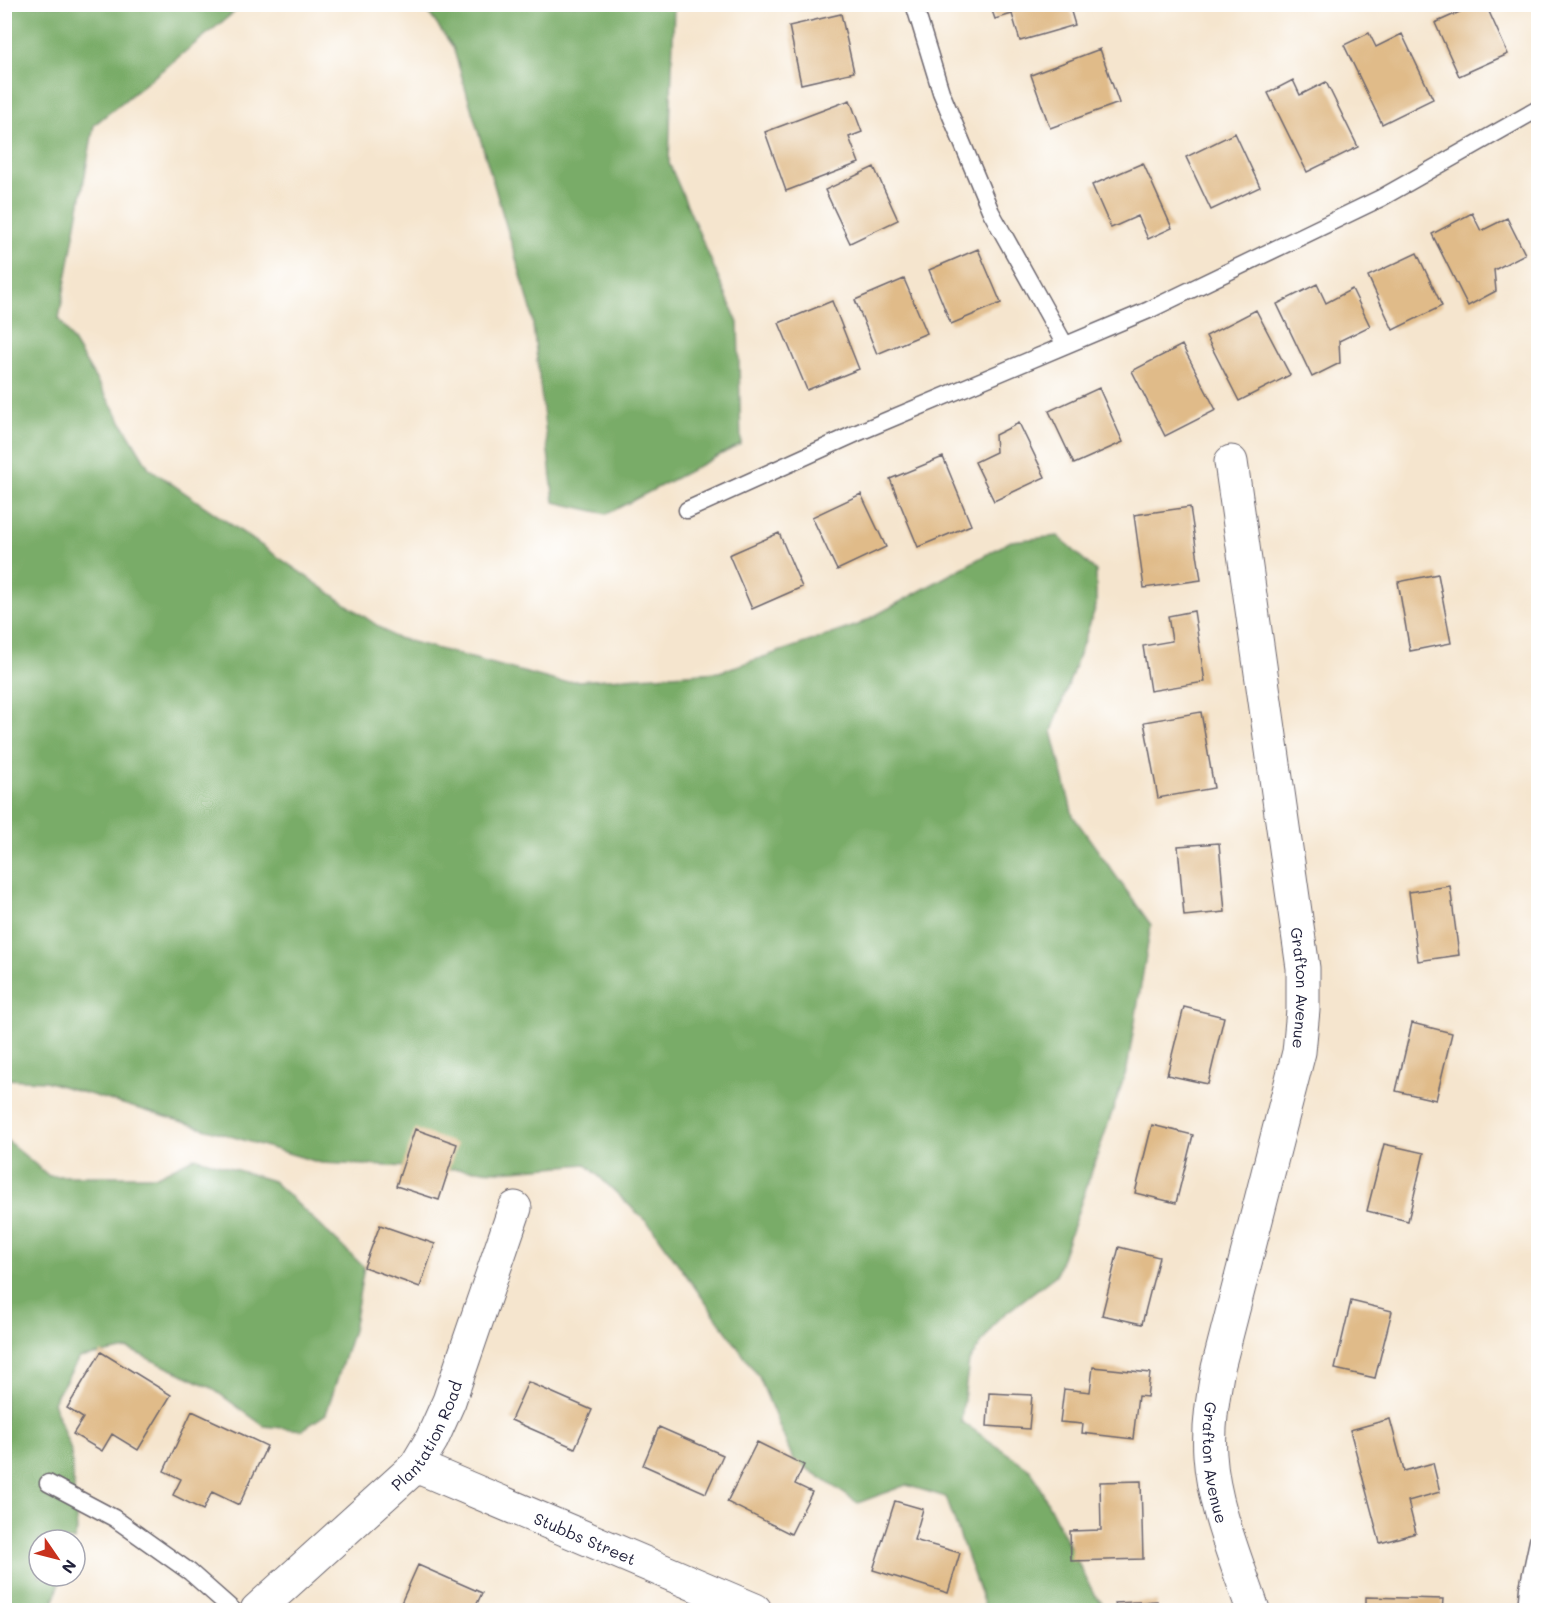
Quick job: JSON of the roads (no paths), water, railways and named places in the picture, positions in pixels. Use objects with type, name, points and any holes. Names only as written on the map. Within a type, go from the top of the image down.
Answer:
[{"type":"street","name":"Grafton Avenue","points":[[1232,462],[1303,968],[1304,1010],[1299,1052],[1218,1368],[1210,1412],[1212,1476],[1222,1516],[1253,1611]]},
{"type":"street","name":"Plantation Road","points":[[257,1611],[416,1466],[432,1440],[449,1401],[515,1208]]},
{"type":"street","name":"Stubbs Street","points":[[416,1466],[755,1611]]},
{"type":"lane","points":[[914,4],[941,92],[991,212],[1065,345]]},
{"type":"lane","points":[[687,510],[857,433],[1149,310],[1381,198],[1539,109]]},
{"type":"lane","points":[[48,1483],[114,1518],[190,1572],[233,1611]]},
{"type":"lane","points":[[1526,1611],[1528,1588],[1539,1541]]}]
